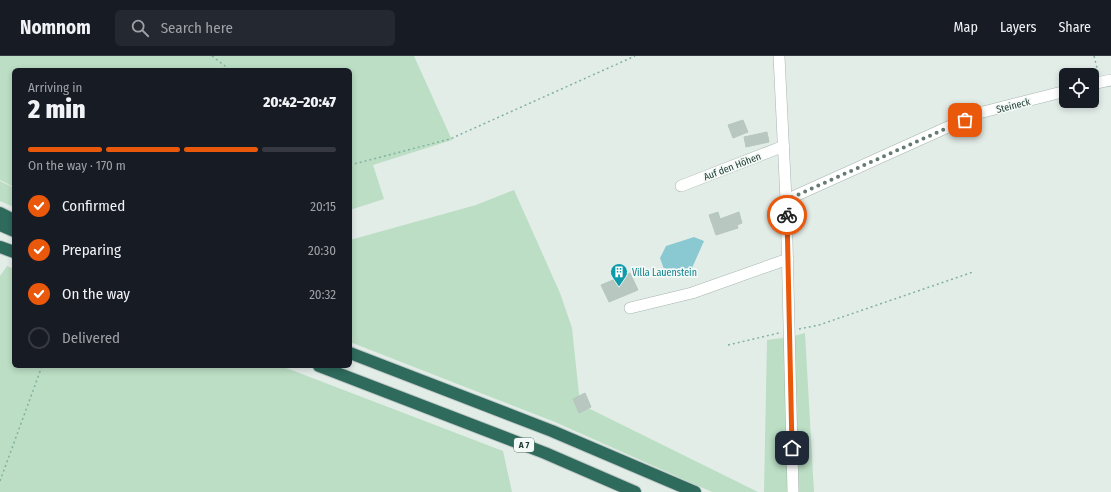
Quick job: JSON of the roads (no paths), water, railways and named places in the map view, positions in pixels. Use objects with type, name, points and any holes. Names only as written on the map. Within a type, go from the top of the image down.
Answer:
[{"type":"highway","points":[[0,213],[12,219]]},
{"type":"highway","points":[[0,226],[12,230]]},
{"type":"highway","points":[[0,247],[12,251]]},
{"type":"highway","name":"A 7","points":[[352,354],[552,432],[695,492]]},
{"type":"highway","name":"A 7","points":[[324,368],[545,453],[635,492]]},
{"type":"street","points":[[779,56],[788,259],[793,492]]},
{"type":"street","name":"Steineck","points":[[786,200],[979,114],[1059,93]]},
{"type":"street","name":"Auf den Höhen","points":[[681,186],[784,146]]},
{"type":"street","points":[[630,308],[692,293],[788,259]]},
{"type":"water","points":[[694,237],[704,241],[692,268],[674,274],[665,272],[660,258],[666,246]]},
{"type":"place","name":"Villa Lauenstein","points":[[619,287]]}]
